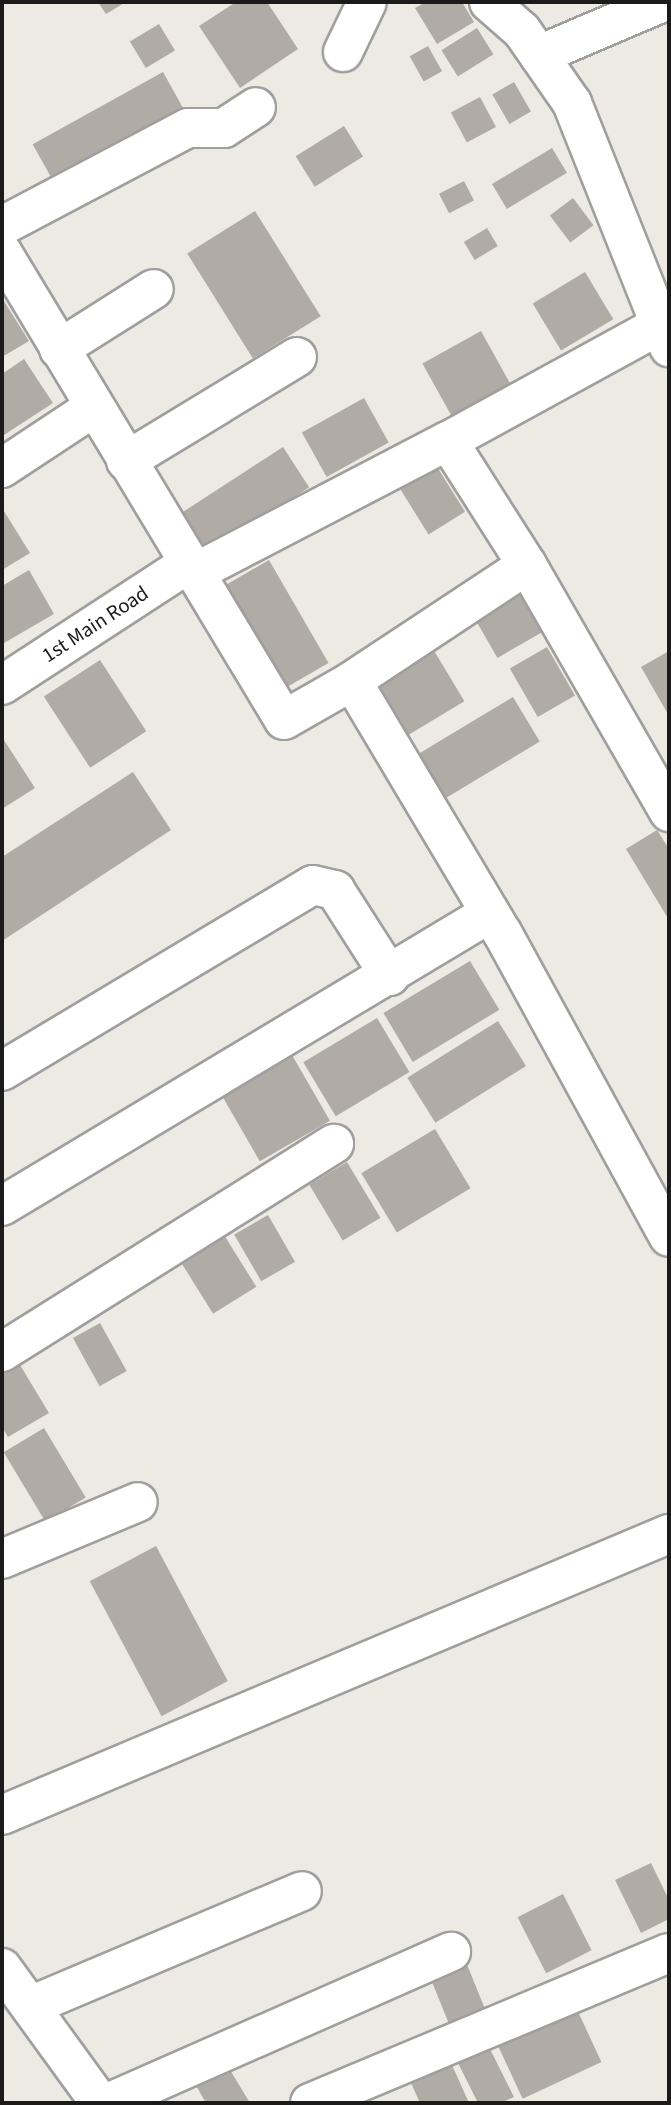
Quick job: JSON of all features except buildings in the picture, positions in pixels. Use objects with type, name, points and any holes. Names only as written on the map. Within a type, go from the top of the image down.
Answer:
[{"type":"street","points":[[343,51],[368,2]]},
{"type":"street","points":[[489,2],[539,55],[572,103],[665,336]]},
{"type":"street","points":[[539,55],[663,2]]},
{"type":"street","points":[[2,226],[188,128],[224,128],[256,107]]},
{"type":"street","points":[[2,252],[284,720],[352,681],[527,565]]},
{"type":"street","points":[[59,349],[154,289]]},
{"type":"street","name":"1st Main Road","points":[[2,685],[192,568],[665,336]]},
{"type":"street","points":[[126,461],[297,357]]},
{"type":"street","points":[[2,468],[94,407]]},
{"type":"street","points":[[448,441],[527,565],[669,812]]},
{"type":"street","points":[[352,681],[490,913],[669,1237]]},
{"type":"street","points":[[2,1071],[313,886],[335,890],[390,976]]},
{"type":"street","points":[[2,1206],[390,976],[490,913]]},
{"type":"street","points":[[2,1352],[334,1144]]},
{"type":"street","points":[[2,1559],[138,1502]]},
{"type":"street","points":[[2,1815],[669,1534]]},
{"type":"street","points":[[30,2006],[302,1891]]},
{"type":"street","points":[[108,2103],[451,1952]]},
{"type":"street","points":[[310,2103],[669,1953]]},
{"type":"street","points":[[2,1968],[100,2103]]}]
